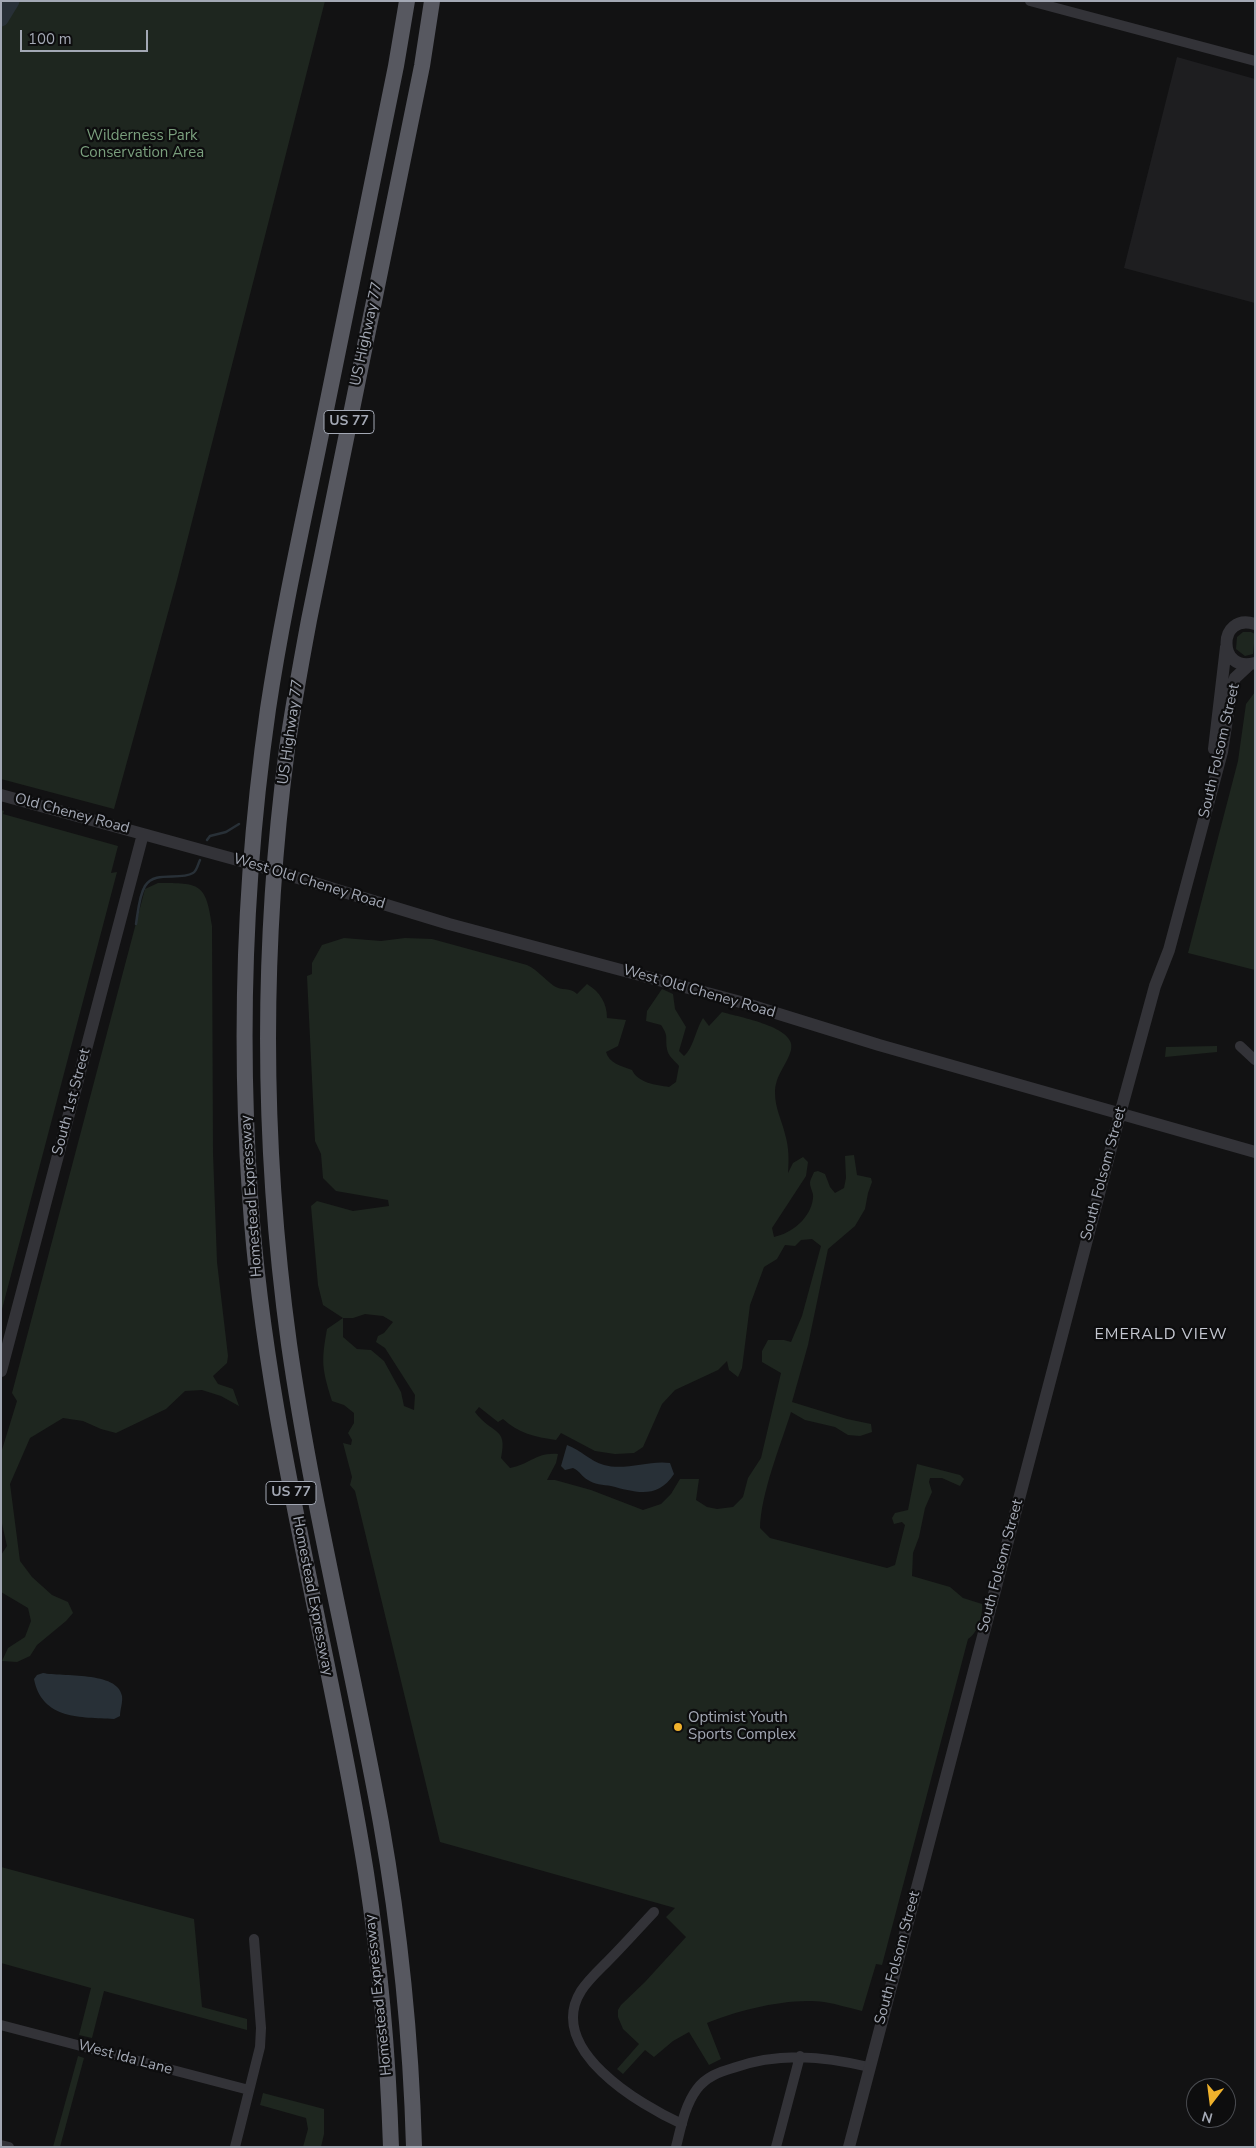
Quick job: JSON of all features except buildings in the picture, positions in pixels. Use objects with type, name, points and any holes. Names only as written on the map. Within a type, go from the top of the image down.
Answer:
[{"type":"highway","name":"US Highway 77","points":[[255,834],[268,712],[280,641],[394,75],[407,1]]},
{"type":"highway","name":"US Highway 77","points":[[278,845],[287,750],[309,620],[418,86],[432,1]]},
{"type":"highway","name":"Homestead Expressway","points":[[255,834],[245,979],[245,1054],[250,1196],[257,1274],[267,1349],[287,1469],[366,1873],[382,2007],[391,2147]]},
{"type":"highway","name":"Homestead Expressway","points":[[278,845],[268,978],[268,1044],[271,1161],[280,1271],[300,1411],[381,1824],[390,1880],[407,2020],[414,2147]]},
{"type":"street","points":[[1030,1],[1255,61]]},
{"type":"street","points":[[1253,664],[1237,662],[1232,659],[1226,647],[1228,633],[1255,613]]},
{"type":"street","points":[[1239,624],[1246,622],[1255,624]]},
{"type":"street","name":"South Folsom Street","points":[[1155,986],[1160,948],[1216,742],[1226,647]]},
{"type":"street","name":"South Folsom Street","points":[[849,2147],[1120,1114],[1155,986],[1169,950],[1222,752],[1232,686],[1235,678],[1253,664]]},
{"type":"street","name":"Old Cheney Road","points":[[1,795],[143,834]]},
{"type":"street","name":"West Old Cheney Road","points":[[143,834],[252,864],[449,924],[728,998],[879,1045],[1255,1152]]},
{"type":"street","name":"South 1st Street","points":[[1,1371],[143,834]]},
{"type":"street","points":[[1240,1046],[1255,1060]]},
{"type":"street","points":[[654,1912],[581,1991],[574,2012],[574,2026],[582,2048],[607,2076],[636,2100],[682,2124]]},
{"type":"street","points":[[235,2147],[260,2047],[254,1939]]},
{"type":"street","name":"West Ida Lane","points":[[1,2025],[249,2090]]},
{"type":"street","points":[[776,2147],[800,2056]]},
{"type":"street","points":[[676,2147],[692,2097],[704,2081],[713,2076],[758,2060],[800,2056],[826,2058],[869,2067]]},
{"type":"street","points":[[1,2145],[9,2147]]},
{"type":"shaded area","points":[[1177,57],[1255,79],[1255,303],[1124,268]]},
{"type":"shaded area","points":[[567,1445],[604,1465],[620,1467],[662,1462],[670,1463],[674,1474],[660,1488],[645,1492],[596,1483],[586,1479],[573,1468],[565,1470],[561,1466]]},
{"type":"shaded area","points":[[43,1673],[88,1677],[111,1682],[118,1688],[122,1696],[120,1716],[114,1719],[89,1718],[65,1714],[54,1709],[45,1702],[38,1692],[34,1679],[37,1675]]},
{"type":"green space","name":"Wilderness Park Conservation Area","points":[[1,1],[325,1],[177,580],[114,809],[1,779]]},
{"type":"green space","points":[[1243,632],[1255,634],[1253,654],[1245,656],[1236,649],[1237,637]]},
{"type":"green space","points":[[1255,692],[1255,970],[1188,953],[1238,761],[1246,704]]},
{"type":"green space","points":[[1,810],[4,811],[3,814],[118,846],[111,873],[117,872],[1,1313]]},
{"type":"green space","points":[[158,883],[192,885],[198,888],[207,901],[210,912],[212,926],[213,1153],[217,1262],[228,1356],[227,1363],[213,1376],[218,1384],[233,1389],[239,1406],[221,1396],[202,1390],[185,1391],[166,1409],[116,1433],[83,1421],[63,1418],[30,1438],[10,1484],[20,1561],[32,1577],[52,1595],[68,1602],[73,1613],[37,1645],[30,1656],[17,1662],[2,1661],[8,1648],[25,1637],[31,1621],[28,1608],[1,1592],[1,1555],[7,1546],[1,1519],[1,1453],[17,1401],[12,1393],[145,889]]},
{"type":"green space","points":[[344,938],[381,941],[405,938],[432,939],[527,965],[554,986],[577,994],[587,984],[602,998],[606,1007],[607,1018],[626,1020],[618,1046],[606,1052],[610,1059],[616,1064],[632,1070],[643,1081],[669,1087],[676,1082],[679,1066],[668,1052],[666,1034],[661,1025],[646,1021],[647,1011],[662,989],[673,994],[675,1009],[686,1027],[679,1051],[684,1056],[690,1049],[703,1018],[709,1026],[722,1012],[765,1024],[785,1035],[791,1042],[791,1050],[779,1075],[775,1093],[777,1109],[787,1144],[789,1158],[788,1173],[793,1163],[803,1157],[808,1162],[806,1176],[772,1228],[774,1237],[794,1228],[809,1212],[813,1196],[810,1182],[814,1172],[818,1171],[825,1174],[830,1187],[835,1193],[844,1188],[846,1178],[845,1156],[854,1155],[857,1175],[871,1178],[872,1182],[865,1209],[855,1226],[828,1249],[808,1345],[792,1402],[847,1419],[871,1424],[872,1432],[860,1436],[848,1435],[835,1427],[805,1420],[791,1412],[767,1485],[760,1528],[770,1538],[887,1568],[895,1565],[905,1525],[902,1522],[894,1524],[892,1518],[895,1513],[908,1510],[917,1464],[960,1475],[964,1479],[960,1486],[942,1478],[930,1478],[929,1482],[932,1492],[925,1508],[919,1537],[913,1553],[912,1576],[950,1587],[963,1598],[982,1604],[982,1608],[981,1618],[975,1633],[968,1639],[882,1965],[876,1964],[862,2011],[829,2003],[810,2001],[780,2003],[749,2009],[707,2023],[721,2059],[709,2065],[689,2032],[673,2041],[654,2057],[645,2050],[623,2074],[617,2069],[639,2044],[623,2029],[618,2017],[618,2010],[686,1937],[666,1917],[675,1908],[440,1842],[355,1491],[350,1485],[352,1477],[343,1443],[351,1445],[352,1440],[348,1433],[354,1423],[354,1413],[344,1405],[332,1401],[324,1373],[323,1358],[327,1329],[343,1318],[323,1305],[318,1285],[311,1206],[317,1201],[353,1211],[389,1206],[388,1200],[336,1191],[323,1178],[321,1154],[315,1141],[307,976],[312,974],[312,963],[322,945]],"holes":[[[812,1239],[821,1246],[802,1316],[791,1342],[768,1340],[762,1351],[762,1362],[781,1373],[761,1458],[748,1478],[743,1497],[733,1507],[717,1509],[707,1507],[696,1500],[699,1479],[680,1479],[671,1494],[661,1504],[643,1510],[591,1490],[555,1480],[547,1480],[556,1463],[558,1454],[544,1455],[510,1468],[501,1458],[503,1448],[500,1435],[475,1412],[479,1407],[498,1422],[503,1419],[527,1434],[556,1440],[561,1433],[595,1451],[615,1454],[634,1453],[643,1447],[662,1404],[675,1390],[718,1370],[727,1361],[729,1370],[738,1377],[742,1368],[750,1305],[764,1267],[777,1259],[785,1245],[795,1246],[801,1240]],[[365,1314],[383,1316],[393,1322],[384,1333],[378,1336],[376,1342],[385,1348],[415,1395],[414,1410],[404,1406],[401,1392],[384,1361],[371,1350],[357,1349],[343,1337],[343,1318],[353,1318]]]},
{"type":"green space","points":[[1217,1046],[1217,1052],[1165,1057],[1166,1047]]},
{"type":"green space","points":[[1,1867],[194,1919],[202,2007],[247,2019],[247,2030],[104,1991],[92,2038],[79,2035],[91,1988],[1,1963]]},
{"type":"green space","points":[[78,2056],[84,2058],[60,2147],[53,2147]]},
{"type":"green space","points":[[263,2093],[324,2109],[324,2134],[321,2147],[303,2147],[308,2129],[306,2118],[260,2105]]},
{"type":"waterway","points":[[1,19],[12,1]]},
{"type":"waterway","points":[[207,840],[210,836],[226,832],[239,824]]},
{"type":"waterway","points":[[136,924],[141,894],[149,881],[155,878],[193,873],[200,860]]},
{"type":"place","name":"Optimist Youth Sports Complex","points":[[678,1727]]},
{"type":"district","name":"EMERALD VIEW","points":[[1161,1335]]}]
